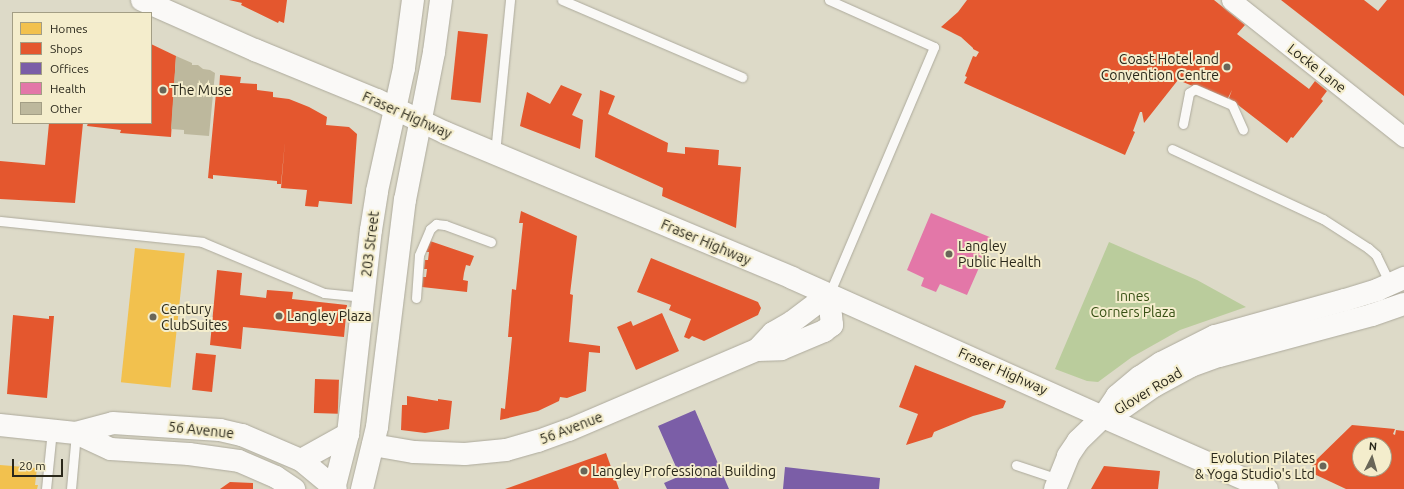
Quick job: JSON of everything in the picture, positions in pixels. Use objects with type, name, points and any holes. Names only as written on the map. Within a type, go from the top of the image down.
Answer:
[{"type":"main road","name":"Fraser Highway","points":[[142,0],[420,121],[829,294],[1267,489]]},
{"type":"main road","name":"203 Street","points":[[335,488],[348,434],[376,199],[404,68],[413,0]]},
{"type":"main road","name":"203 Street","points":[[362,489],[378,427],[405,200],[434,52],[440,0]]},
{"type":"main road","points":[[1397,281],[1403,307]]},
{"type":"main road","name":"Glover Road","points":[[1103,417],[1117,396],[1140,377],[1161,363],[1215,336],[1345,300],[1377,290],[1397,281]]},
{"type":"main road","name":"56 Avenue","points":[[373,445],[414,452],[451,454],[506,450],[569,430],[757,350],[781,349],[824,331],[832,325],[829,294]]},
{"type":"main road","name":"Glover Road","points":[[1103,417],[1129,404],[1154,386],[1191,366],[1219,356],[1403,307]]},
{"type":"main road","points":[[1056,484],[1068,456],[1078,440],[1103,417]]},
{"type":"main road","name":"56 Avenue","points":[[76,433],[113,423],[220,430],[242,435],[300,460],[335,488]]},
{"type":"main road","name":"56 Avenue","points":[[0,425],[76,433],[111,449],[189,454],[239,461],[276,477],[294,489]]},
{"type":"main road","points":[[300,460],[348,434]]},
{"type":"street","name":"Locke Lane","points":[[1231,0],[1404,137]]},
{"type":"lane","points":[[495,153],[510,0]]},
{"type":"lane","points":[[562,0],[742,77]]},
{"type":"lane","points":[[829,0],[934,47],[829,294]]},
{"type":"lane","points":[[1183,124],[1189,93],[1195,89],[1232,105],[1243,130]]},
{"type":"lane","points":[[1172,149],[1323,219],[1368,248],[1376,255],[1397,281]]},
{"type":"lane","points":[[0,221],[202,242],[324,293],[364,297]]},
{"type":"lane","points":[[416,298],[419,255],[430,229],[436,224],[445,225],[491,242]]},
{"type":"lane","points":[[46,489],[52,430]]},
{"type":"lane","points":[[71,489],[76,433]]},
{"type":"lane","points":[[1016,465],[1056,484]]},
{"type":"green space","name":"Innes Corners Plaza","points":[[1109,242],[1197,280],[1246,307],[1180,330],[1132,357],[1098,382],[1087,381],[1055,369]]},
{"type":"building: Homes","name":"Century ClubSuites","points":[[135,248],[185,253],[171,387],[121,382]]},
{"type":"building: Homes","points":[[0,465],[37,468],[35,485],[38,485],[37,489],[0,489]]},
{"type":"building: Shops","points":[[229,0],[287,0],[284,23],[279,21],[278,23],[241,5],[242,3]]},
{"type":"building: Shops","points":[[967,0],[1214,0],[1245,25],[1237,34],[1309,89],[1315,81],[1327,91],[1321,99],[1323,101],[1293,138],[1291,137],[1287,143],[1229,98],[1232,90],[1227,100],[1178,80],[1144,123],[1142,112],[1140,112],[1133,131],[1135,132],[1125,155],[964,83],[967,77],[965,76],[973,56],[976,57],[979,52],[973,49],[961,37],[941,27],[958,12]]},
{"type":"building: Shops","points":[[1281,0],[1364,0],[1378,11],[1387,0],[1404,0],[1404,96]]},
{"type":"building: Shops","points":[[458,31],[488,34],[481,103],[451,100]]},
{"type":"building: Shops","name":"The Muse","points":[[152,44],[176,56],[171,137],[120,133],[121,130],[87,126],[88,124],[152,124]]},
{"type":"building: Shops","points":[[220,75],[241,77],[240,83],[257,84],[257,90],[273,92],[273,97],[289,99],[309,107],[327,117],[326,125],[349,127],[357,134],[352,204],[319,201],[318,207],[305,206],[307,190],[281,188],[285,141],[281,184],[277,184],[277,181],[213,175],[213,179],[208,178],[216,93],[219,93]]},
{"type":"building: Shops","points":[[561,85],[582,94],[572,115],[583,120],[580,149],[520,126],[527,92],[550,104]]},
{"type":"building: Shops","points":[[600,90],[615,96],[608,114],[668,143],[667,152],[685,154],[685,147],[719,150],[718,165],[741,167],[736,228],[662,196],[663,188],[595,157]]},
{"type":"building: Shops","points":[[49,124],[83,124],[75,203],[0,199],[0,161],[45,165]]},
{"type":"building: Shops","points":[[521,211],[577,236],[570,294],[573,295],[569,342],[600,346],[600,353],[589,352],[586,391],[567,398],[560,397],[559,401],[538,411],[500,420],[501,408],[505,409],[512,337],[508,337],[512,289],[516,290],[523,223],[519,223]]},
{"type":"building: Shops","points":[[430,241],[474,256],[470,266],[466,265],[464,273],[463,280],[468,281],[467,292],[422,287],[423,277],[426,277],[427,269],[424,269],[425,260],[428,260],[429,252],[426,252]]},
{"type":"building: Shops","points":[[651,258],[758,302],[761,308],[758,315],[704,341],[692,336],[689,339],[684,337],[691,319],[669,310],[671,305],[637,292]]},
{"type":"building: Shops","name":"Langley Plaza","points":[[217,270],[242,273],[240,295],[266,298],[267,290],[293,292],[292,299],[347,305],[344,337],[243,327],[241,349],[210,345]]},
{"type":"building: Shops","points":[[662,313],[679,351],[636,370],[617,327],[631,321],[633,326]]},
{"type":"building: Shops","points":[[13,315],[49,319],[49,316],[54,316],[47,398],[7,394]]},
{"type":"building: Shops","points":[[196,353],[216,355],[212,392],[192,390]]},
{"type":"building: Shops","points":[[915,365],[1006,401],[1003,408],[973,416],[934,432],[932,437],[906,445],[918,414],[899,407]]},
{"type":"building: Shops","points":[[315,379],[339,380],[338,414],[314,413]]},
{"type":"building: Shops","points":[[407,396],[438,401],[438,399],[452,401],[449,429],[425,433],[401,430],[402,405],[407,405]]},
{"type":"building: Shops","points":[[1352,425],[1395,429],[1393,434],[1395,435],[1396,430],[1404,431],[1404,489],[1346,489],[1314,474],[1312,464]]},
{"type":"building: Shops","name":"Langley Professional Building","points":[[606,453],[619,489],[505,489]]},
{"type":"building: Shops","points":[[1104,466],[1160,471],[1158,489],[1091,489]]},
{"type":"building: Shops","points":[[230,482],[253,483],[253,489],[220,489]]},
{"type":"building: Offices","points":[[695,410],[729,489],[667,489],[664,483],[680,476],[658,426]]},
{"type":"building: Offices","points":[[785,467],[880,478],[879,489],[783,489]]},
{"type":"building: Health","name":"Langley Public Health","points":[[931,213],[992,238],[967,295],[940,284],[936,292],[921,286],[924,278],[907,270]]},
{"type":"building: Other","points":[[176,56],[192,63],[192,65],[198,65],[203,69],[210,70],[215,73],[209,136],[184,134],[184,130],[171,129]]},
{"type":"place","name":"Coast Hotel and Convention Centre","points":[[1227,67]]},
{"type":"place","name":"The Muse","points":[[163,90]]},
{"type":"place","name":"Langley Public Health","points":[[949,254]]},
{"type":"place","name":"Langley Plaza","points":[[279,316]]},
{"type":"place","name":"Century ClubSuites","points":[[153,317]]},
{"type":"place","name":"Evolution Pilates & Yoga Studio's Ltd","points":[[1323,466]]},
{"type":"place","name":"Langley Professional Building","points":[[584,471]]}]
